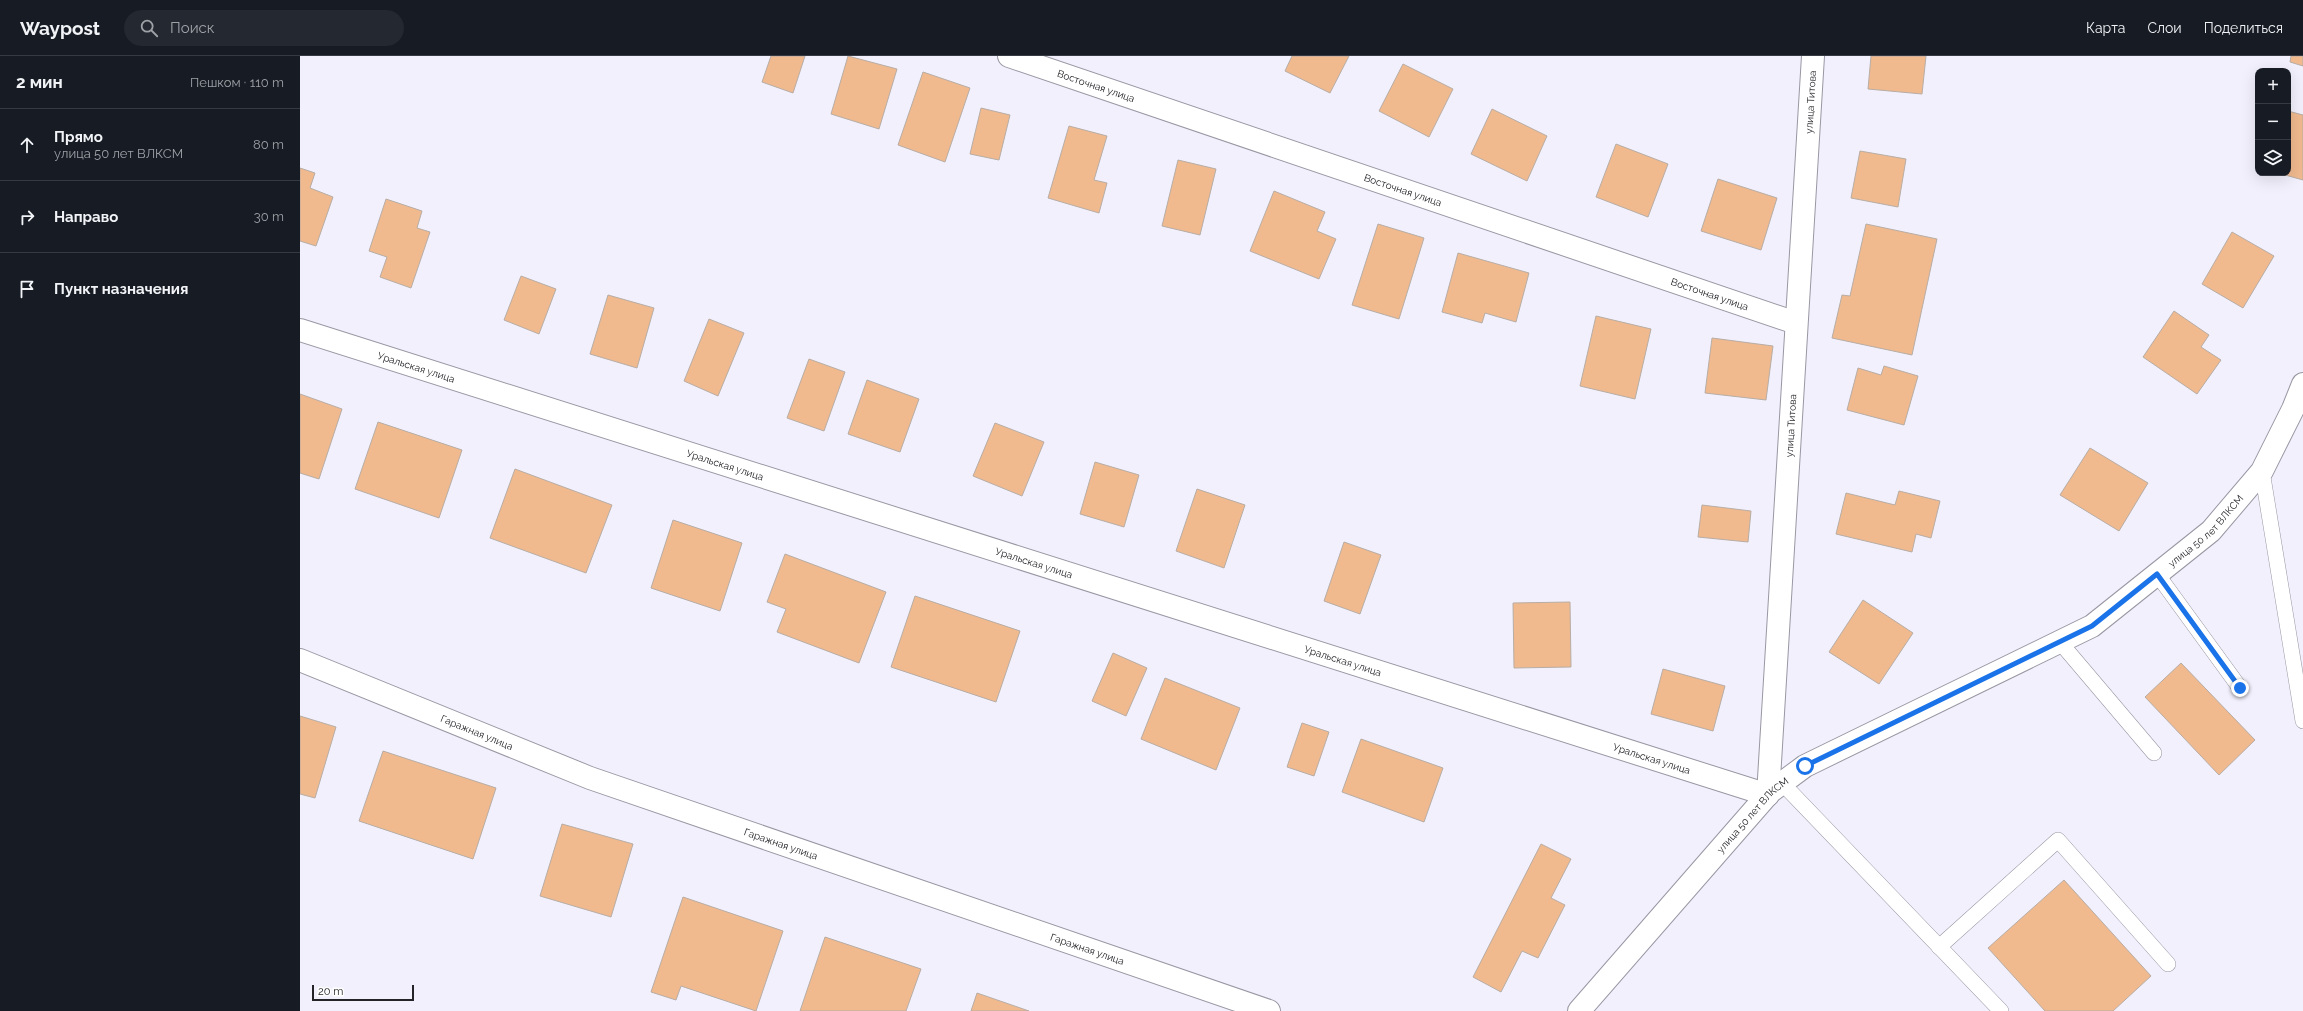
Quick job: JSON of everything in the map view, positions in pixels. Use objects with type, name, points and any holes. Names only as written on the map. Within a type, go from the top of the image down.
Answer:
[{"type":"street","name":"Восточная улица","points":[[1009,56],[1796,323]]},
{"type":"street","name":"улица Титова","points":[[1775,789],[1796,323],[1813,56]]},
{"type":"street","name":"Уральская улица","points":[[300,330],[1775,789]]},
{"type":"street","name":"улица 50 лет ВЛКСМ","points":[[1579,1011],[1775,789],[1805,766],[2092,626],[2211,532],[2262,471],[2293,410],[2303,384]]},
{"type":"street","name":"Гаражная улица","points":[[300,660],[590,778],[1269,1011]]},
{"type":"lane","points":[[2262,471],[2303,721]]},
{"type":"lane","points":[[2157,574],[2240,688]]},
{"type":"lane","points":[[2059,641],[2154,753]]},
{"type":"lane","points":[[1775,789],[1940,947],[2001,1011]]},
{"type":"lane","points":[[1940,947],[2058,840],[2168,964]]},
{"type":"building","points":[[771,56],[805,56],[793,93],[762,82]]},
{"type":"building","points":[[848,56],[897,69],[879,129],[831,114]]},
{"type":"building","points":[[1292,56],[1349,56],[1330,93],[1285,71]]},
{"type":"building","points":[[1871,56],[1926,56],[1922,94],[1868,89]]},
{"type":"building","points":[[2291,56],[2303,56],[2303,66],[2290,62]]},
{"type":"building","points":[[1403,64],[1453,89],[1429,137],[1379,111]]},
{"type":"building","points":[[923,72],[970,88],[945,162],[898,145]]},
{"type":"building","points":[[981,108],[1010,115],[999,160],[970,154]]},
{"type":"building","points":[[1492,109],[1547,136],[1527,181],[1471,154]]},
{"type":"building","points":[[2291,112],[2303,115],[2303,180],[2289,176],[2291,176]]},
{"type":"building","points":[[1069,126],[1107,136],[1094,180],[1107,183],[1099,213],[1048,198]]},
{"type":"building","points":[[1616,144],[1668,164],[1648,217],[1596,197]]},
{"type":"building","points":[[1860,151],[1906,159],[1898,207],[1851,198]]},
{"type":"building","points":[[1178,160],[1216,169],[1200,235],[1162,226]]},
{"type":"building","points":[[300,168],[315,173],[310,188],[333,197],[316,246],[300,241]]},
{"type":"building","points":[[1718,179],[1777,198],[1761,250],[1701,231]]},
{"type":"building","points":[[1274,191],[1325,212],[1317,231],[1336,239],[1319,279],[1250,251]]},
{"type":"building","points":[[386,199],[422,211],[417,228],[430,232],[411,288],[380,277],[387,257],[369,251]]},
{"type":"building","points":[[1378,224],[1424,238],[1399,319],[1352,305]]},
{"type":"building","points":[[1866,224],[1937,239],[1912,355],[1832,338],[1842,295],[1850,296]]},
{"type":"building","points":[[2232,232],[2274,256],[2243,308],[2202,284]]},
{"type":"building","points":[[1458,253],[1529,273],[1516,322],[1485,313],[1482,323],[1442,312]]},
{"type":"building","points":[[521,276],[556,289],[539,334],[504,320]]},
{"type":"building","points":[[608,295],[654,308],[637,368],[590,354]]},
{"type":"building","points":[[2174,311],[2209,335],[2201,347],[2221,360],[2197,394],[2143,357]]},
{"type":"building","points":[[1596,316],[1651,329],[1635,399],[1580,386]]},
{"type":"building","points":[[709,319],[744,333],[718,396],[684,381]]},
{"type":"building","points":[[1712,338],[1773,346],[1766,400],[1705,393]]},
{"type":"building","points":[[809,359],[845,372],[824,431],[787,418]]},
{"type":"building","points":[[1884,366],[1918,376],[1904,425],[1847,410],[1858,368],[1881,375]]},
{"type":"building","points":[[867,380],[919,399],[900,452],[848,434]]},
{"type":"building","points":[[300,394],[342,409],[319,479],[300,473]]},
{"type":"building","points":[[378,422],[462,450],[439,518],[355,489]]},
{"type":"building","points":[[995,423],[1044,442],[1022,496],[973,476]]},
{"type":"building","points":[[2090,448],[2148,483],[2119,531],[2060,495]]},
{"type":"building","points":[[1095,462],[1139,475],[1124,527],[1080,514]]},
{"type":"building","points":[[515,469],[612,505],[586,573],[490,538]]},
{"type":"building","points":[[1197,489],[1245,505],[1224,568],[1176,551]]},
{"type":"building","points":[[1899,491],[1940,501],[1931,538],[1916,534],[1912,552],[1836,534],[1846,493],[1895,505]]},
{"type":"building","points":[[1702,505],[1751,511],[1748,542],[1698,537]]},
{"type":"building","points":[[673,520],[742,543],[720,611],[651,588]]},
{"type":"building","points":[[1344,542],[1381,555],[1360,614],[1324,601]]},
{"type":"building","points":[[785,554],[886,592],[859,663],[777,632],[786,609],[767,602]]},
{"type":"building","points":[[915,596],[1020,631],[996,702],[891,667]]},
{"type":"building","points":[[1863,600],[1913,633],[1879,684],[1829,652]]},
{"type":"building","points":[[1570,602],[1571,667],[1514,668],[1513,603]]},
{"type":"building","points":[[1113,653],[1147,668],[1126,716],[1092,701]]},
{"type":"building","points":[[2181,663],[2255,740],[2219,775],[2145,697]]},
{"type":"building","points":[[1663,669],[1725,686],[1713,731],[1651,714]]},
{"type":"building","points":[[1165,678],[1240,708],[1216,770],[1141,739]]},
{"type":"building","points":[[300,716],[336,727],[315,798],[300,794]]},
{"type":"building","points":[[1302,723],[1329,732],[1314,776],[1287,767]]},
{"type":"building","points":[[1361,739],[1443,768],[1424,822],[1342,792]]},
{"type":"building","points":[[383,751],[496,788],[473,859],[359,821]]},
{"type":"building","points":[[562,824],[633,844],[611,917],[540,896]]},
{"type":"building","points":[[1541,844],[1571,859],[1551,898],[1565,905],[1538,958],[1522,951],[1501,992],[1473,977]]},
{"type":"building","points":[[2064,880],[2151,976],[2113,1011],[2045,1011],[1988,948]]},
{"type":"building","points":[[683,897],[783,931],[756,1011],[681,986],[676,1000],[651,992]]},
{"type":"building","points":[[825,937],[921,969],[906,1011],[800,1011]]},
{"type":"building","points":[[977,993],[1029,1011],[971,1011]]},
{"type":"route","points":[[1805,766],[2092,626],[2157,574],[2240,688]]}]
